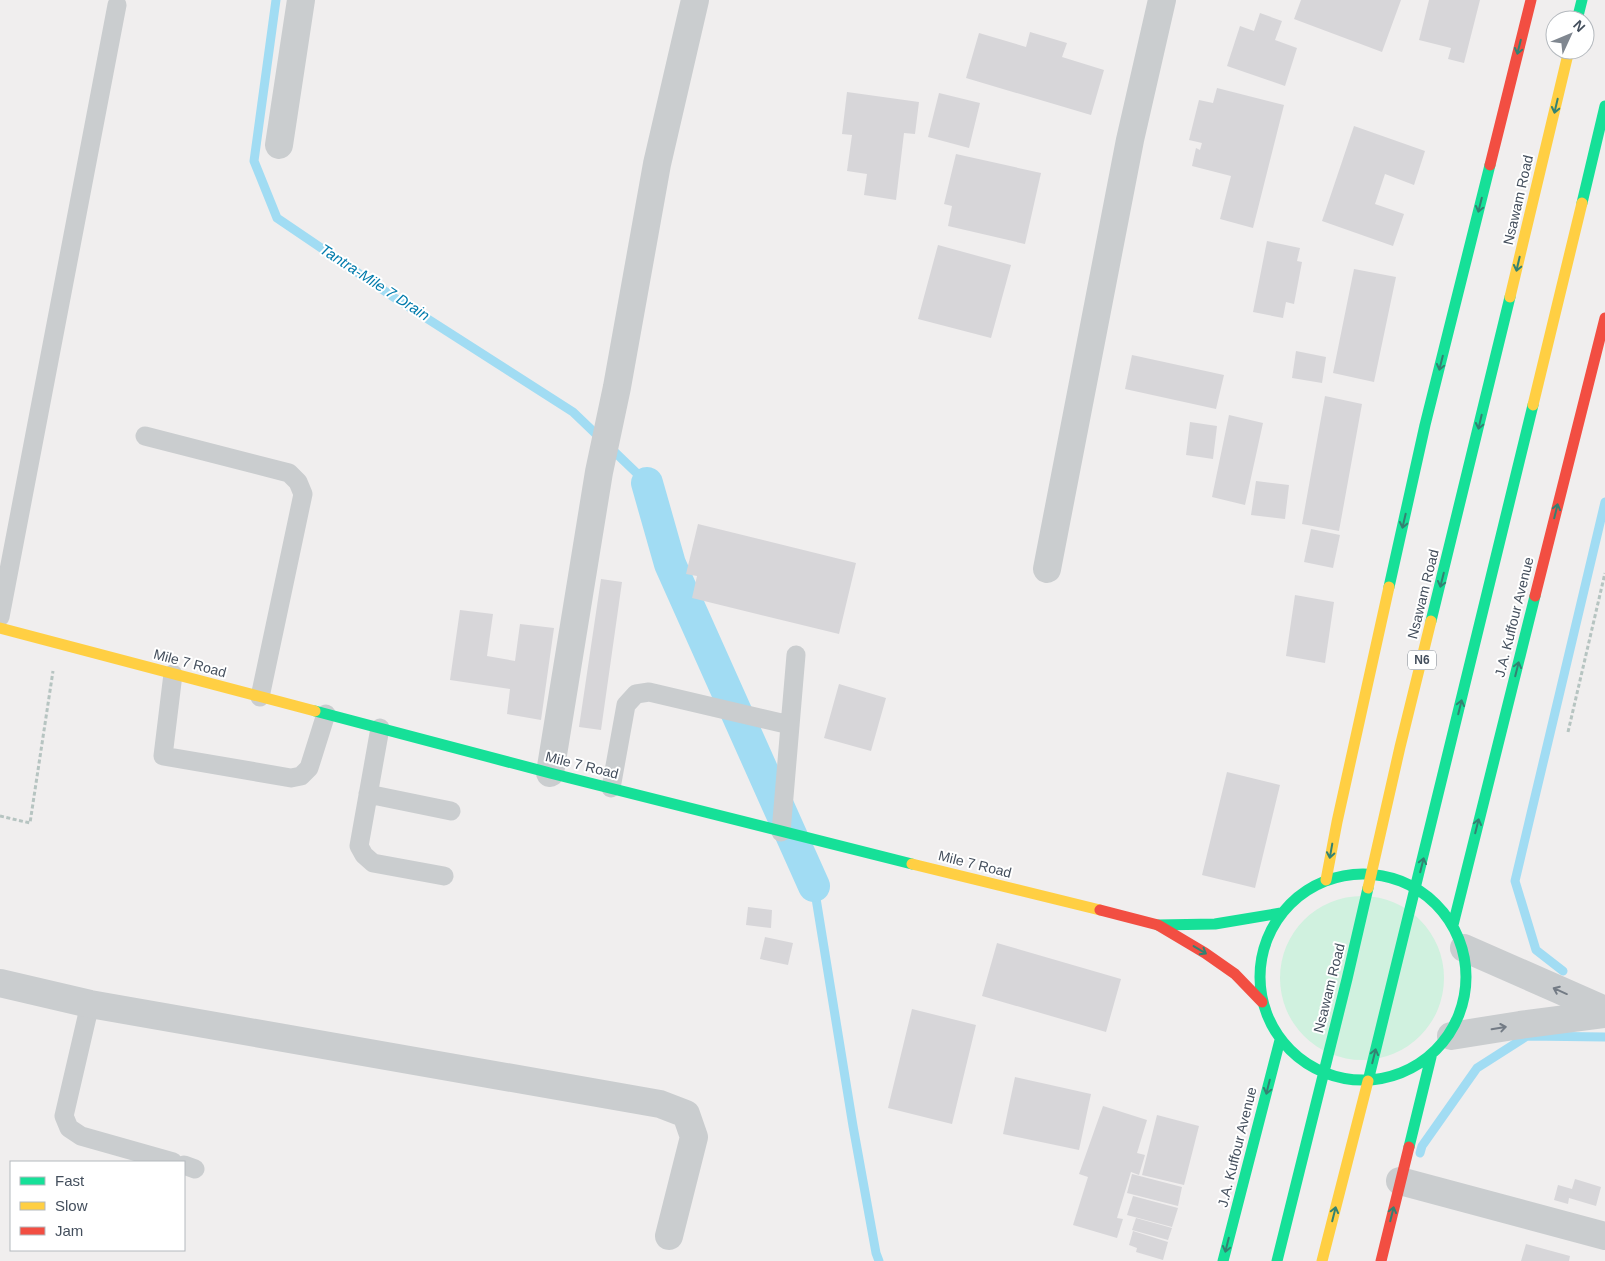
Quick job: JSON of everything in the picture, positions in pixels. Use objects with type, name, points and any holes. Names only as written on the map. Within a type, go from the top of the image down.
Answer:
[{"type":"main road","points":[[1326,880],[1337,822],[1423,435],[1531,0]]},
{"type":"main road","name":"Nsawam Road","points":[[1277,1261],[1345,989],[1400,747],[1460,508],[1567,60]]},
{"type":"main road","points":[[1322,1261],[1394,976],[1605,106]]},
{"type":"main road","name":"J.A. Kuffour Avenue","points":[[1458,936],[1598,371],[1605,318]]},
{"type":"main road","name":"Mile 7 Road","points":[[0,628],[550,773],[1158,925]]},
{"type":"main road","points":[[1374,874],[1419,890],[1458,936],[1468,985],[1450,1036],[1431,1057],[1380,1081],[1324,1074],[1280,1040],[1269,1022],[1262,1002],[1262,955],[1281,912],[1302,893],[1326,880],[1374,874]]},
{"type":"main road","points":[[1158,925],[1215,924],[1281,912]]},
{"type":"main road","points":[[1158,925],[1205,953],[1235,974],[1262,1002]]},
{"type":"main road","name":"J.A. Kuffour Avenue","points":[[1223,1261],[1280,1040]]},
{"type":"main road","points":[[1380,1261],[1431,1057]]},
{"type":"street","points":[[279,145],[301,0]]},
{"type":"street","points":[[550,773],[599,472],[617,387],[656,164],[696,0]]},
{"type":"street","points":[[1047,569],[1130,140],[1162,0]]},
{"type":"street","points":[[1458,936],[1605,1012]]},
{"type":"street","points":[[0,983],[90,1004],[660,1104],[686,1114],[694,1137],[669,1236]]},
{"type":"street","points":[[1450,1036],[1605,1012]]},
{"type":"street","points":[[1400,1181],[1605,1236]]},
{"type":"lane","points":[[0,617],[117,5]]},
{"type":"lane","points":[[145,436],[290,474],[298,482],[303,494],[260,697]]},
{"type":"lane","points":[[781,832],[796,655]]},
{"type":"lane","points":[[173,674],[163,756],[290,778],[301,776],[309,768],[326,714]]},
{"type":"lane","points":[[611,788],[626,705],[636,694],[648,692],[790,725]]},
{"type":"lane","points":[[380,728],[359,846],[364,855],[373,863],[444,876]]},
{"type":"lane","points":[[368,794],[452,811]]},
{"type":"lane","points":[[90,1004],[64,1116],[70,1128],[81,1136],[169,1161]]},
{"type":"path","points":[[1568,732],[1605,572]]},
{"type":"path","points":[[0,816],[30,823],[57,644]]},
{"type":"green space","points":[[1362,896],[1386,900],[1407,910],[1420,920],[1430,933],[1440,954],[1444,978],[1440,1002],[1430,1023],[1420,1036],[1407,1046],[1386,1056],[1362,1060],[1338,1056],[1317,1046],[1304,1036],[1294,1023],[1284,1002],[1280,978],[1284,954],[1294,933],[1304,920],[1317,910],[1338,900]]},
{"type":"building","points":[[1301,0],[1401,0],[1382,52],[1294,19]]},
{"type":"building","points":[[1429,0],[1480,0],[1464,63],[1448,59],[1451,48],[1419,40]]},
{"type":"building","points":[[1260,13],[1282,21],[1275,40],[1297,48],[1285,86],[1227,66],[1240,26],[1254,31]]},
{"type":"building","points":[[1030,32],[1067,43],[1062,57],[1104,70],[1091,115],[966,78],[979,33],[1026,47]]},
{"type":"building","points":[[1217,88],[1284,105],[1253,228],[1220,219],[1231,176],[1192,166],[1196,148],[1200,150],[1202,143],[1189,140],[1199,100],[1213,103]]},
{"type":"building","points":[[847,92],[919,102],[915,134],[904,133],[896,200],[864,195],[867,174],[847,171],[852,135],[842,134]]},
{"type":"building","points":[[939,93],[980,103],[969,148],[928,137]]},
{"type":"building","points":[[1354,126],[1425,151],[1414,185],[1385,174],[1375,204],[1404,214],[1393,246],[1322,221]]},
{"type":"building","points":[[956,154],[1041,173],[1025,244],[948,226],[952,206],[944,204]]},
{"type":"building","points":[[1267,241],[1300,248],[1297,261],[1302,262],[1294,304],[1286,302],[1283,318],[1253,312]]},
{"type":"building","points":[[938,245],[1011,265],[991,338],[918,319]]},
{"type":"building","points":[[1354,269],[1396,277],[1374,382],[1333,373]]},
{"type":"building","points":[[1296,351],[1326,357],[1322,383],[1292,378]]},
{"type":"building","points":[[1132,355],[1224,375],[1216,409],[1125,389]]},
{"type":"building","points":[[1325,396],[1362,404],[1339,531],[1302,524]]},
{"type":"building","points":[[1229,415],[1263,423],[1245,505],[1212,497]]},
{"type":"building","points":[[1190,422],[1217,426],[1213,459],[1186,455]]},
{"type":"building","points":[[1256,481],[1289,485],[1285,519],[1251,515]]},
{"type":"building","points":[[698,524],[856,563],[839,634],[692,598],[697,576],[686,574]]},
{"type":"building","points":[[1311,529],[1340,535],[1333,568],[1304,562]]},
{"type":"building","points":[[601,579],[622,582],[601,730],[579,727]]},
{"type":"building","points":[[1295,595],[1334,602],[1325,663],[1286,656]]},
{"type":"building","points":[[460,610],[493,614],[487,656],[515,661],[520,624],[554,628],[541,720],[507,714],[510,689],[450,680]]},
{"type":"building","points":[[839,684],[886,698],[871,751],[824,738]]},
{"type":"building","points":[[1227,772],[1280,785],[1255,888],[1202,875]]},
{"type":"building","points":[[748,907],[772,910],[771,928],[746,925]]},
{"type":"building","points":[[765,937],[793,943],[788,965],[760,959]]},
{"type":"building","points":[[997,943],[1121,979],[1106,1032],[982,996]]},
{"type":"building","points":[[912,1009],[976,1025],[952,1124],[888,1108]]},
{"type":"building","points":[[1015,1077],[1091,1094],[1079,1150],[1003,1134]]},
{"type":"building","points":[[1103,1106],[1147,1120],[1137,1153],[1145,1155],[1139,1175],[1131,1172],[1117,1218],[1123,1219],[1117,1238],[1073,1225],[1088,1177],[1079,1174]]},
{"type":"building","points":[[1157,1115],[1199,1126],[1184,1185],[1142,1175]]},
{"type":"building","points":[[1132,1174],[1182,1187],[1178,1206],[1127,1193]]},
{"type":"building","points":[[1575,1179],[1601,1187],[1596,1206],[1569,1198],[1568,1204],[1554,1200],[1558,1185],[1572,1189]]},
{"type":"building","points":[[1133,1196],[1178,1208],[1172,1227],[1127,1215]]},
{"type":"building","points":[[1136,1218],[1172,1228],[1168,1240],[1132,1230]]},
{"type":"building","points":[[1133,1231],[1168,1242],[1163,1260],[1136,1252],[1137,1248],[1129,1245]]},
{"type":"building","points":[[1526,1244],[1570,1256],[1569,1261],[1521,1261]]},
{"type":"waterway","name":"Tantra-Mile 7 Drain","points":[[276,0],[254,161],[277,218],[395,298],[573,412],[647,483]]},
{"type":"waterway","points":[[647,483],[670,564],[814,886]]},
{"type":"waterway","points":[[1563,971],[1536,950],[1515,881],[1605,502]]},
{"type":"waterway","points":[[814,886],[853,1126],[879,1261]]},
{"type":"waterway","points":[[1420,1153],[1422,1146],[1477,1068],[1527,1036],[1605,1037]]},
{"type":"traffic: fast","points":[[1580,10],[1582,0]]},
{"type":"traffic: fast","points":[[1582,203],[1605,106]]},
{"type":"traffic: fast","points":[[1389,587],[1425,425],[1490,165]]},
{"type":"traffic: fast","points":[[1431,621],[1510,297]]},
{"type":"traffic: fast","points":[[1368,1081],[1533,405]]},
{"type":"traffic: fast","points":[[1453,925],[1535,596]]},
{"type":"traffic: fast","points":[[315,711],[550,773],[912,864]]},
{"type":"traffic: fast","points":[[1363,874],[1383,876],[1402,882],[1411,886],[1436,904],[1454,929],[1458,938],[1464,957],[1466,977],[1464,997],[1458,1016],[1454,1025],[1436,1050],[1411,1068],[1402,1072],[1383,1078],[1363,1080],[1343,1078],[1324,1072],[1315,1068],[1290,1050],[1272,1025],[1268,1016],[1262,997],[1260,977],[1262,957],[1268,938],[1272,929],[1290,904],[1315,886],[1324,882],[1343,876],[1363,874]]},
{"type":"traffic: fast","points":[[1277,1261],[1368,888]]},
{"type":"traffic: fast","points":[[1158,925],[1215,924],[1281,913]]},
{"type":"traffic: fast","points":[[1223,1261],[1280,1040]]},
{"type":"traffic: fast","points":[[1409,1147],[1431,1057]]},
{"type":"traffic: slow","points":[[1510,297],[1567,60]]},
{"type":"traffic: slow","points":[[1533,405],[1582,203]]},
{"type":"traffic: slow","points":[[1326,880],[1389,587]]},
{"type":"traffic: slow","points":[[1368,888],[1431,621]]},
{"type":"traffic: slow","points":[[0,628],[315,711]]},
{"type":"traffic: slow","points":[[912,864],[1100,910]]},
{"type":"traffic: slow","points":[[1322,1261],[1368,1081]]},
{"type":"traffic: jam","points":[[1490,165],[1531,0]]},
{"type":"traffic: jam","points":[[1535,596],[1605,318]]},
{"type":"traffic: jam","points":[[1100,910],[1158,925],[1205,953],[1235,974],[1262,1002]]},
{"type":"traffic: jam","points":[[1381,1261],[1409,1147]]}]
